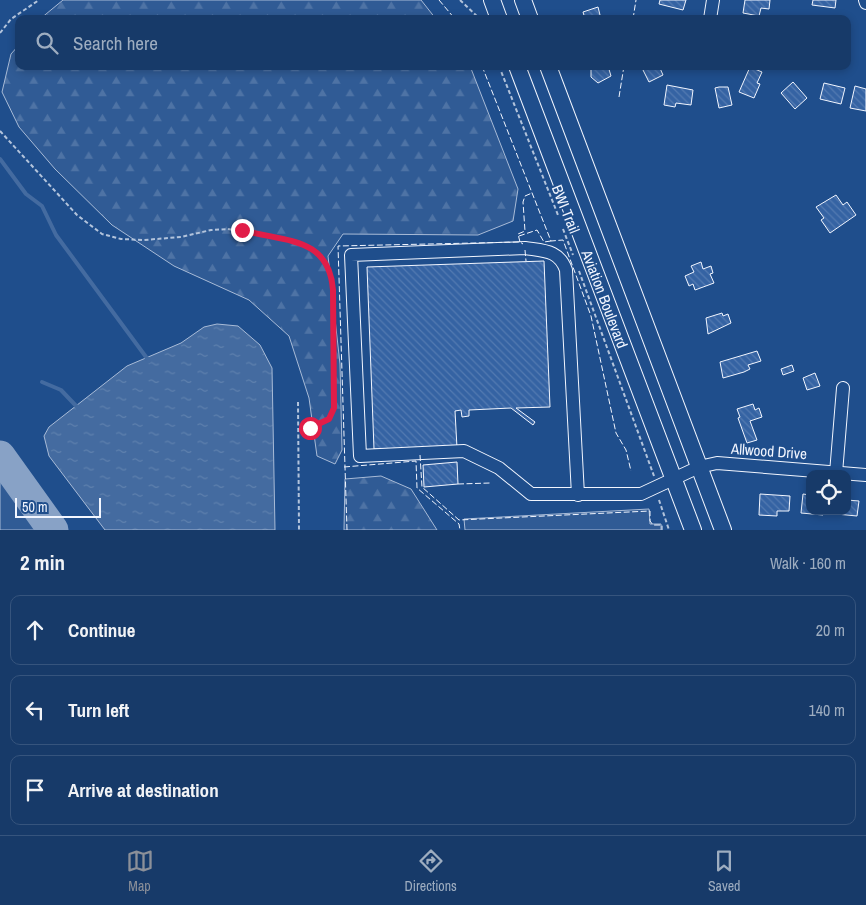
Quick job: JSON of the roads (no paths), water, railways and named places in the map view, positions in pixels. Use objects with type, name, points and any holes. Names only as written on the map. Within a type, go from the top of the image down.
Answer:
[{"type":"main road","points":[[492,0],[498,15]]},
{"type":"main road","points":[[523,0],[529,15]]},
{"type":"main road","name":"Aviation Boulevard","points":[[519,70],[692,530]]},
{"type":"main road","name":"Aviation Boulevard","points":[[550,70],[723,530]]},
{"type":"street","points":[[711,15],[713,0]]},
{"type":"street","name":"Allwood Drive","points":[[578,495],[572,270],[556,254],[525,248],[351,255],[360,456],[464,452],[499,468],[531,494],[578,495],[640,494],[700,467],[717,463],[810,470]]},
{"type":"street","points":[[836,470],[843,388]]},
{"type":"street","name":"Allwood Drive","points":[[851,474],[866,475]]},
{"type":"water","points":[[217,324],[238,326],[260,345],[272,368],[275,530],[105,530],[49,456],[44,436],[49,427],[127,366],[181,343],[204,327]]},
{"type":"waterway","points":[[0,159],[26,194],[42,206],[56,235],[149,361]]},
{"type":"waterway","points":[[42,382],[61,390],[79,409]]}]
